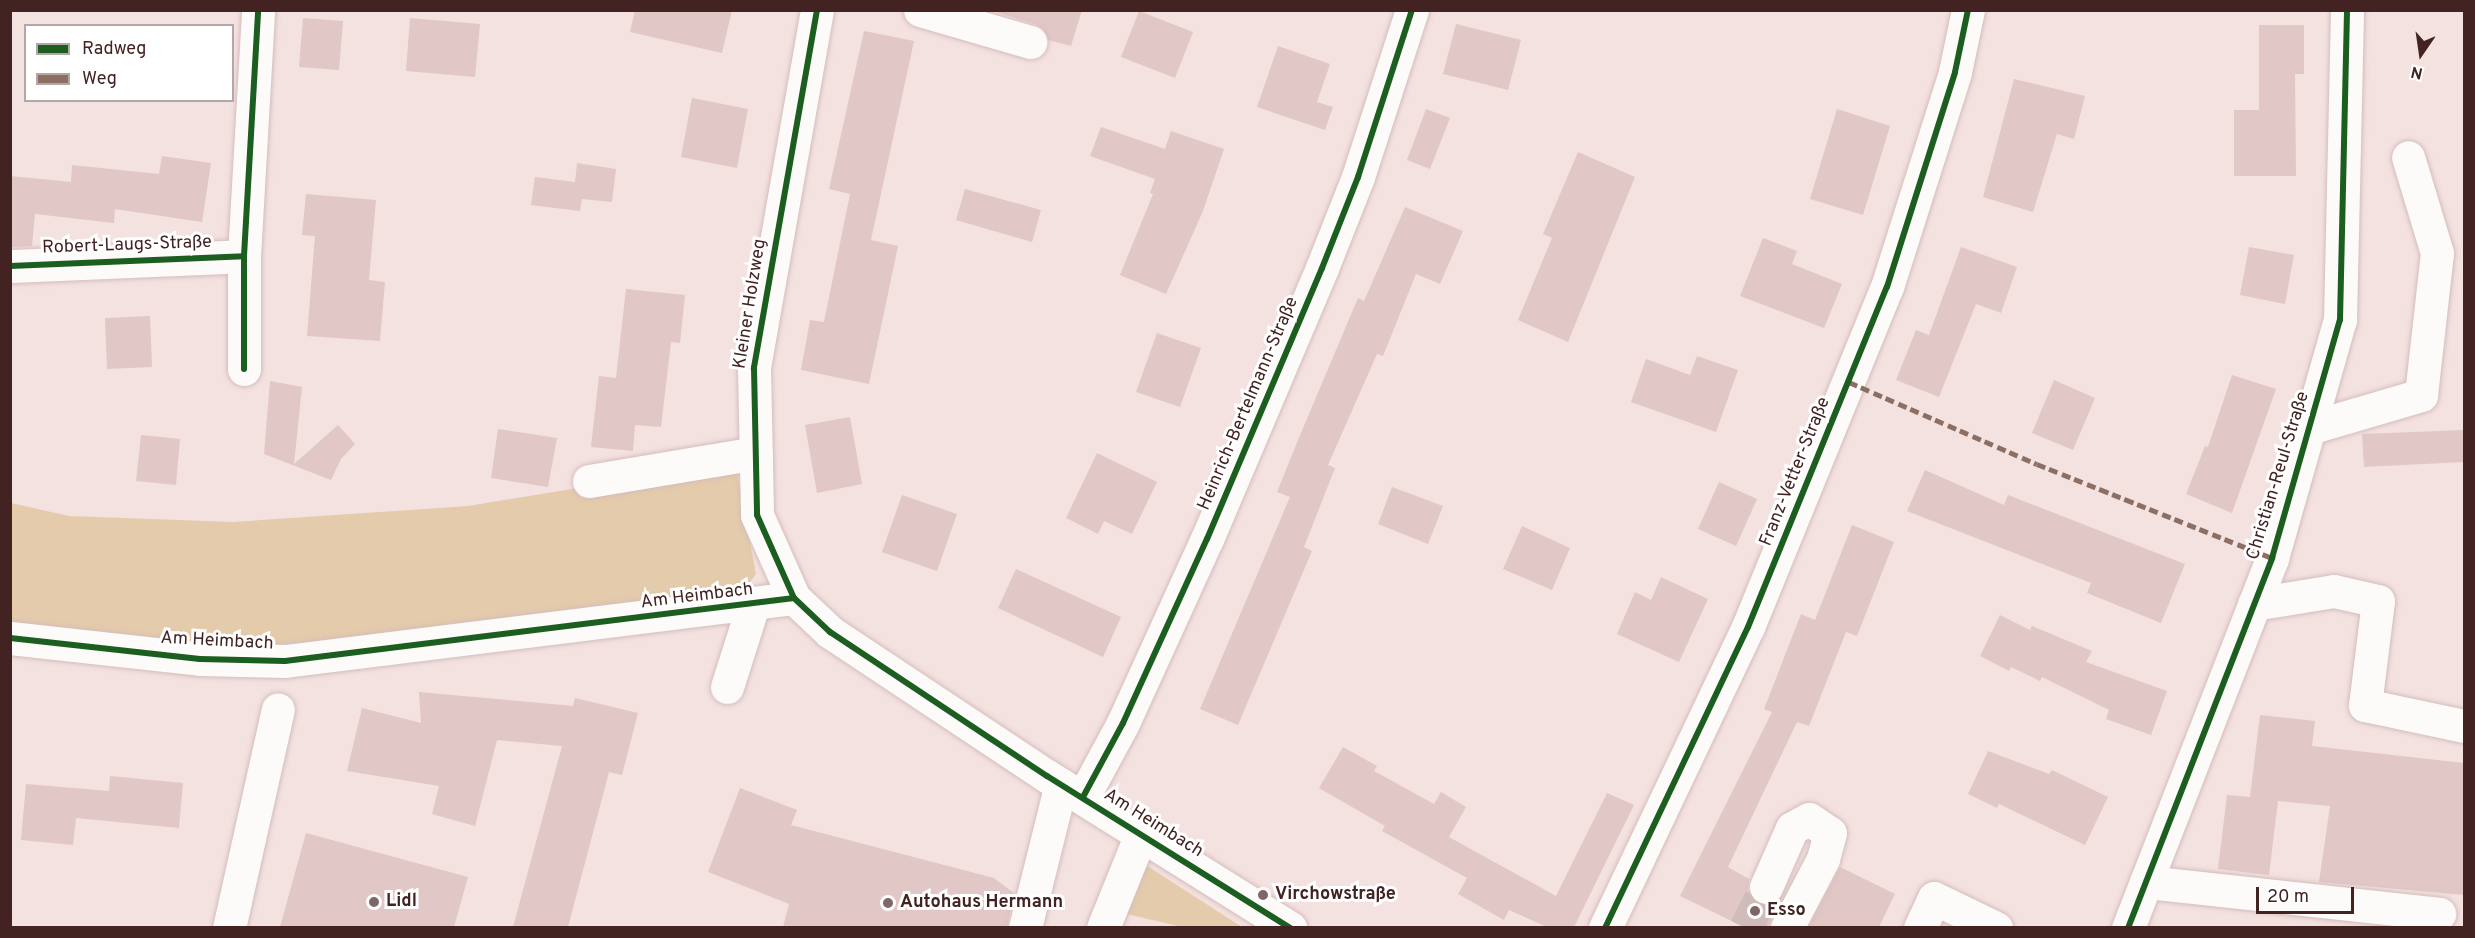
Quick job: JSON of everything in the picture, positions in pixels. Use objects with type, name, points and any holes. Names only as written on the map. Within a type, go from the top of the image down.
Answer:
[{"type":"street","points":[[244,369],[244,256],[258,10]]},
{"type":"street","name":"Kleiner Holzweg","points":[[794,598],[758,515],[754,368],[817,10]]},
{"type":"street","points":[[920,10],[1030,42]]},
{"type":"street","name":"Heinrich-Bertelmann-Straße","points":[[1025,927],[1072,791],[1123,723],[1203,550],[1359,177],[1412,10]]},
{"type":"street","name":"Franz-Vetter-Straße","points":[[1605,927],[1748,627],[1887,287],[1955,72],[1968,10]]},
{"type":"street","name":"Christian-Reul-Straße","points":[[2128,927],[2272,558],[2340,320],[2347,10]]},
{"type":"street","points":[[2309,428],[2421,395],[2437,253],[2408,157]]},
{"type":"street","name":"Robert-Laugs-Straße","points":[[10,266],[244,256]]},
{"type":"street","points":[[589,481],[756,453]]},
{"type":"street","points":[[2254,604],[2334,591],[2378,601],[2366,705],[2464,726]]},
{"type":"street","name":"Am Heimbach","points":[[10,638],[200,659],[285,661],[753,605],[794,598],[830,632],[1072,791],[1290,927]]},
{"type":"street","points":[[727,687],[753,605]]},
{"type":"street","points":[[229,927],[278,709]]},
{"type":"street","points":[[1766,887],[1792,828],[1809,819],[1830,833],[1823,859],[1787,927]]},
{"type":"street","points":[[1103,927],[1141,834]]},
{"type":"street","points":[[2146,882],[2439,914]]},
{"type":"street","points":[[1920,927],[1934,898],[1996,927]]},
{"type":"shaded area","points":[[735,462],[756,574],[741,594],[393,638],[247,647],[11,622],[11,503],[69,516],[233,522],[468,506]]},
{"type":"shaded area","points":[[1138,860],[1242,927],[1182,927],[1118,912]]},
{"type":"building","points":[[635,10],[732,10],[722,53],[630,32]]},
{"type":"building","points":[[989,10],[1082,10],[1071,46],[1048,40],[1044,30],[1035,24]]},
{"type":"building","points":[[1139,11],[1193,32],[1175,78],[1121,57]]},
{"type":"building","points":[[303,18],[343,21],[339,70],[299,67]]},
{"type":"building","points":[[410,18],[480,24],[475,77],[406,71]]},
{"type":"building","points":[[1456,24],[1521,40],[1508,90],[1443,74]]},
{"type":"building","points":[[2259,25],[2304,25],[2304,74],[2295,74],[2296,176],[2234,176],[2234,110],[2259,110]]},
{"type":"building","points":[[864,31],[914,41],[871,240],[898,246],[869,384],[801,370],[810,320],[824,322],[850,194],[829,189]]},
{"type":"building","points":[[1278,46],[1330,64],[1317,102],[1333,107],[1325,130],[1257,107]]},
{"type":"building","points":[[2014,79],[2085,96],[2074,139],[2057,134],[2033,212],[1983,197]]},
{"type":"building","points":[[692,98],[748,109],[737,168],[681,157]]},
{"type":"building","points":[[1426,109],[1450,118],[1430,169],[1407,160]]},
{"type":"building","points":[[1837,109],[1890,126],[1863,215],[1810,199]]},
{"type":"building","points":[[1101,127],[1165,149],[1171,131],[1224,149],[1203,211],[1166,294],[1120,275],[1153,194],[1150,193],[1155,179],[1090,156]]},
{"type":"building","points":[[1578,152],[1635,177],[1568,342],[1518,320],[1552,238],[1543,234]]},
{"type":"building","points":[[162,156],[211,163],[202,222],[115,209],[114,223],[35,214],[32,246],[10,247],[10,176],[71,182],[72,165],[159,174]]},
{"type":"building","points":[[577,163],[616,169],[612,202],[582,199],[580,211],[531,205],[535,177],[575,182]]},
{"type":"building","points":[[965,189],[1041,210],[1032,242],[956,220]]},
{"type":"building","points":[[306,194],[376,200],[369,280],[385,282],[380,341],[307,336],[315,236],[302,235]]},
{"type":"building","points":[[1405,207],[1463,231],[1440,284],[1416,274],[1383,356],[1377,354],[1328,465],[1335,468],[1304,547],[1312,551],[1238,725],[1200,709],[1290,497],[1277,492],[1298,440],[1358,298],[1364,301]]},
{"type":"building","points":[[1763,238],[1797,251],[1792,264],[1842,284],[1824,328],[1740,296]]},
{"type":"building","points":[[1961,247],[2017,267],[2001,313],[1976,304],[1939,397],[1896,380],[1916,330],[1929,335]]},
{"type":"building","points":[[2249,247],[2294,255],[2285,304],[2240,295]]},
{"type":"building","points":[[626,289],[685,295],[680,343],[671,342],[661,427],[635,425],[633,451],[591,447],[599,376],[616,378]]},
{"type":"building","points":[[150,316],[152,367],[107,369],[105,318]]},
{"type":"building","points":[[1157,333],[1201,348],[1180,407],[1136,392]]},
{"type":"building","points":[[1697,356],[1738,370],[1716,432],[1631,402],[1646,359],[1690,375]]},
{"type":"building","points":[[2232,375],[2276,389],[2232,513],[2186,494],[2205,446],[2208,447]]},
{"type":"building","points":[[2054,380],[2095,398],[2073,450],[2032,433]]},
{"type":"building","points":[[270,381],[302,387],[294,464],[338,425],[355,444],[341,459],[331,480],[264,454]]},
{"type":"building","points":[[850,417],[862,484],[817,493],[805,425]]},
{"type":"building","points":[[498,429],[557,438],[548,487],[491,478]]},
{"type":"building","points":[[2464,430],[2464,462],[2364,467],[2362,434]]},
{"type":"building","points":[[141,435],[180,439],[176,485],[136,481]]},
{"type":"building","points":[[1097,453],[1157,482],[1132,534],[1104,521],[1098,534],[1066,518]]},
{"type":"building","points":[[1925,470],[2004,505],[2008,495],[2185,564],[2161,623],[2087,593],[2091,583],[1907,511]]},
{"type":"building","points":[[1719,482],[1757,499],[1736,546],[1698,529]]},
{"type":"building","points":[[1392,487],[1443,506],[1428,544],[1378,524]]},
{"type":"building","points":[[902,495],[957,514],[937,571],[882,552]]},
{"type":"building","points":[[1852,525],[1894,542],[1857,636],[1846,632],[1809,726],[1797,722],[1728,867],[1749,879],[1748,890],[1758,904],[1769,906],[1783,895],[1768,927],[1744,927],[1680,896],[1772,712],[1764,709],[1801,614],[1815,620]]},
{"type":"building","points":[[1522,526],[1570,548],[1552,590],[1503,569]]},
{"type":"building","points":[[1016,569],[1121,617],[1103,657],[998,608]]},
{"type":"building","points":[[1661,577],[1708,599],[1679,662],[1617,634],[1635,592],[1651,600]]},
{"type":"building","points":[[2000,615],[2030,630],[2032,626],[2092,651],[2086,662],[2167,691],[2151,735],[2106,719],[2109,710],[2042,677],[2040,681],[2011,667],[2009,671],[1980,656]]},
{"type":"building","points":[[419,692],[573,706],[575,698],[638,713],[622,775],[609,772],[568,927],[513,927],[562,746],[497,740],[475,826],[432,814],[439,786],[347,771],[362,708],[421,723]]},
{"type":"building","points":[[2260,715],[2315,721],[2312,746],[2464,763],[2464,895],[2319,882],[2330,806],[2278,801],[2269,875],[2218,869],[2227,795],[2250,797]]},
{"type":"building","points":[[1343,747],[1377,766],[1374,771],[1434,804],[1441,792],[1466,807],[1449,837],[1556,896],[1607,793],[1634,805],[1574,927],[1547,927],[1509,910],[1504,920],[1458,894],[1467,878],[1382,831],[1385,826],[1319,788]]},
{"type":"building","points":[[1988,751],[2049,774],[2052,770],[2108,797],[2085,845],[1999,804],[1997,808],[1968,794]]},
{"type":"building","points":[[110,776],[183,783],[179,828],[76,818],[73,845],[21,840],[26,784],[109,791]]},
{"type":"building","name":"Autohaus Hermann","points":[[740,788],[797,810],[791,825],[994,878],[1014,893],[1007,927],[783,927],[789,904],[708,872]]},
{"type":"building","name":"Lidl","points":[[306,833],[468,877],[454,927],[280,927]]},
{"type":"building","points":[[1840,867],[1895,894],[1879,927],[1808,927]]},
{"type":"tunnel","points":[[1746,928],[1766,887]]},
{"type":"marked path","points":[[1849,382],[2037,464],[2272,558]]},
{"type":"cycle path","points":[[244,369],[244,256],[258,10]]},
{"type":"cycle path","points":[[817,10],[754,368],[757,515],[794,598],[830,632],[1047,776],[1290,928]]},
{"type":"cycle path","points":[[1083,797],[1123,723],[1207,539],[1322,268],[1358,177],[1412,10]]},
{"type":"cycle path","points":[[1605,928],[1748,627],[1887,287],[1955,72],[1968,10]]},
{"type":"cycle path","points":[[2128,928],[2272,558],[2340,320],[2347,10]]},
{"type":"cycle path","points":[[10,266],[244,256]]},
{"type":"cycle path","points":[[10,638],[200,659],[285,661],[794,598]]},
{"type":"place","name":"Virchowstraße","points":[[1263,895]]},
{"type":"place","name":"Lidl","points":[[374,902]]},
{"type":"place","name":"Autohaus Hermann","points":[[888,903]]},
{"type":"place","name":"Esso","points":[[1755,911]]}]
